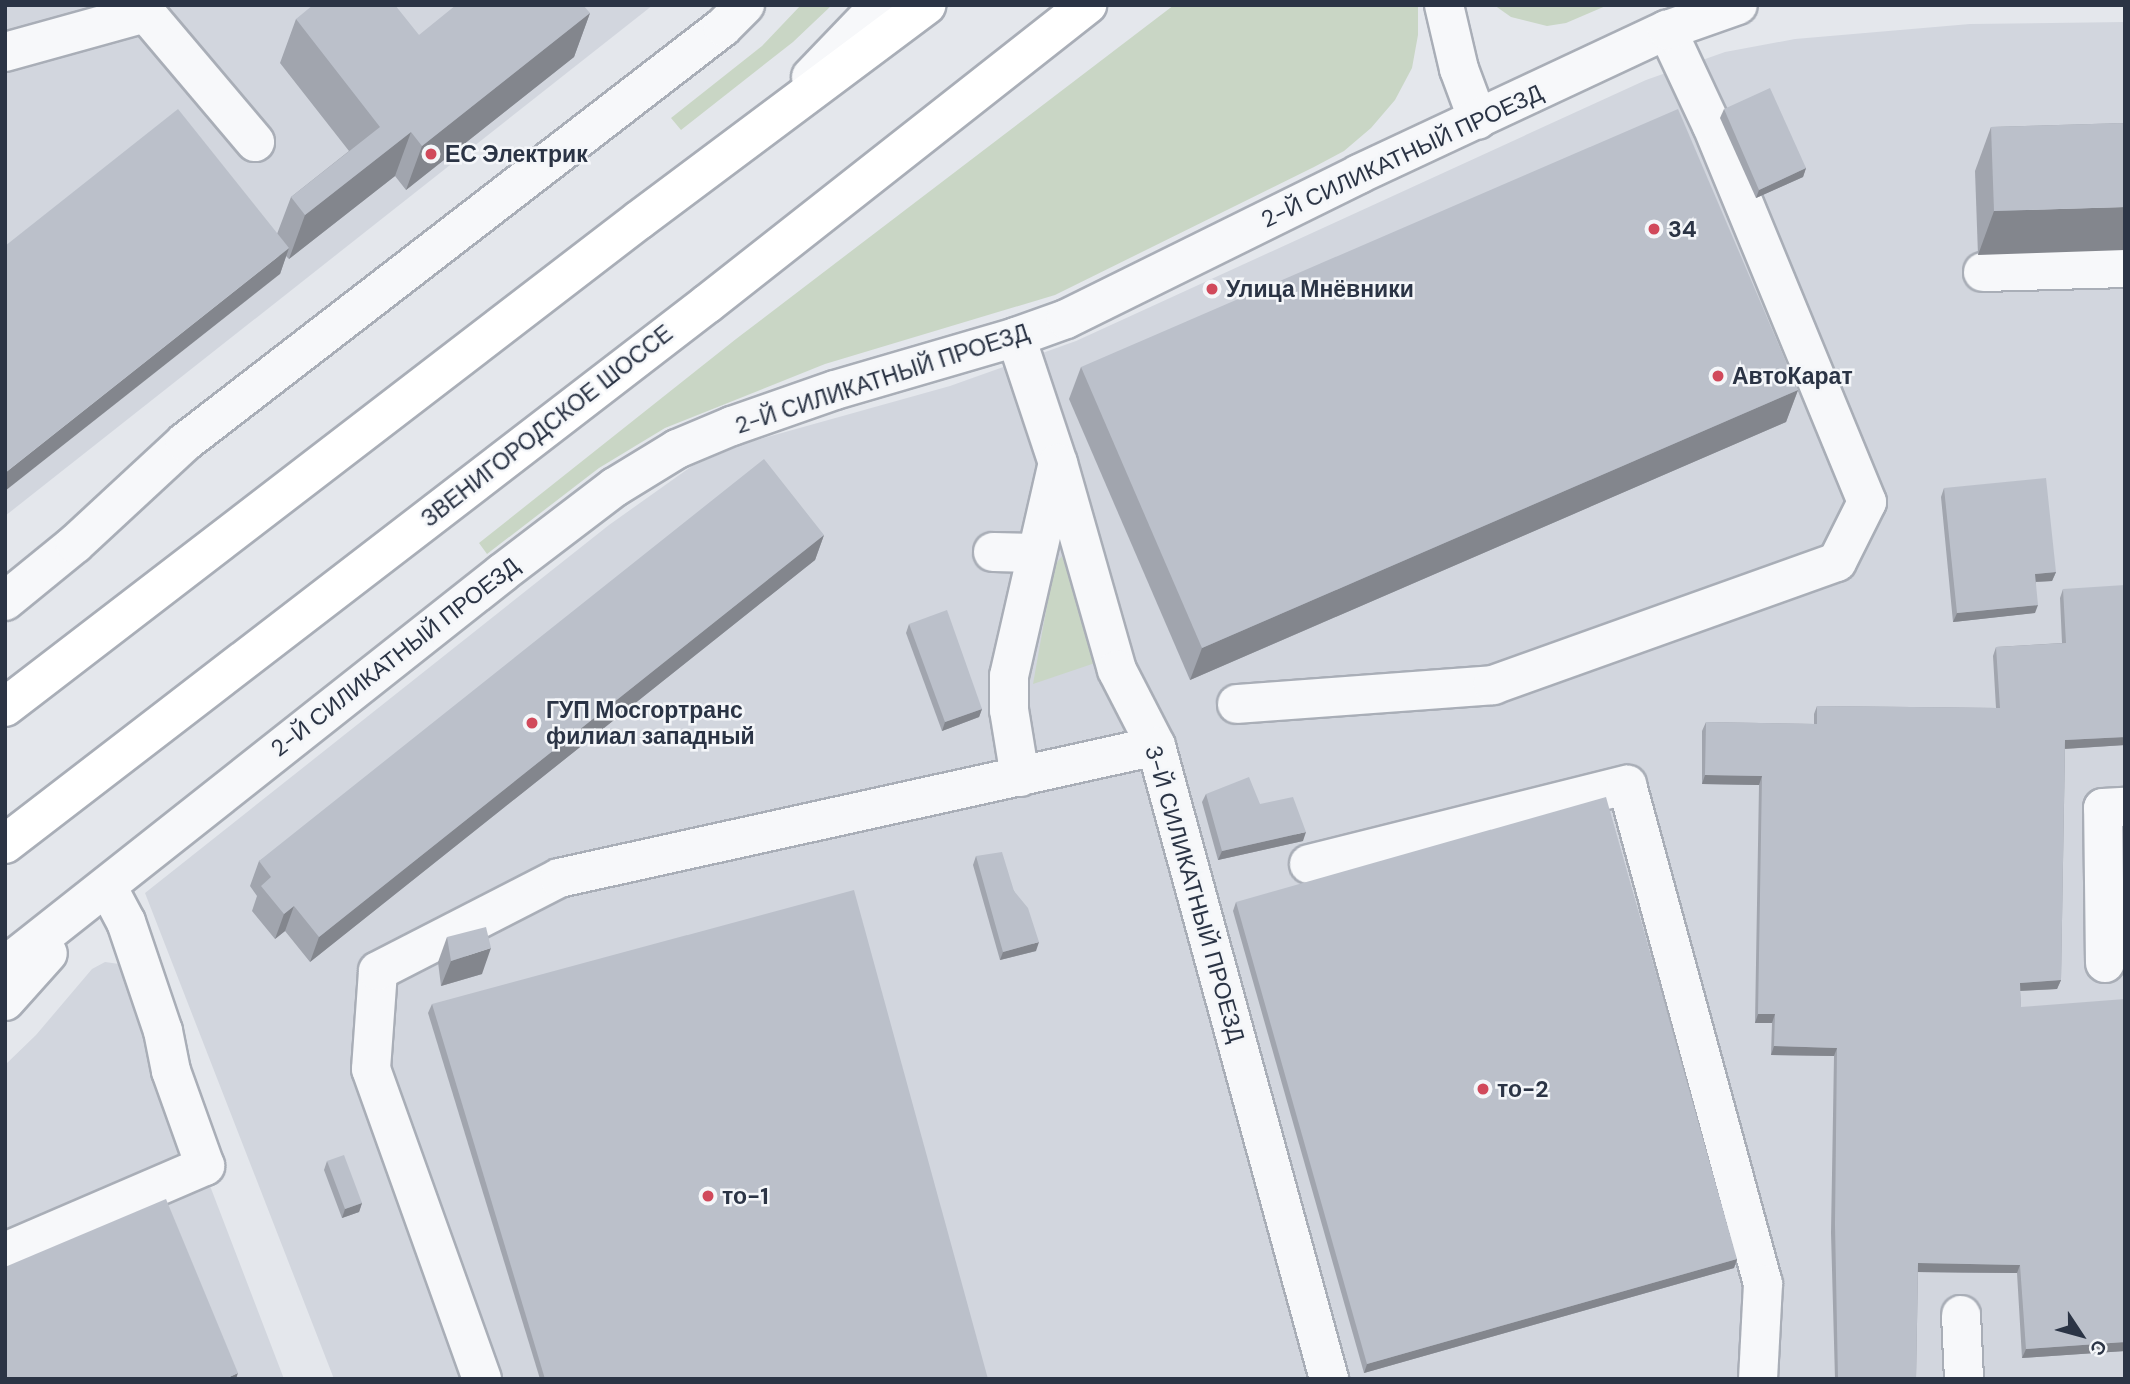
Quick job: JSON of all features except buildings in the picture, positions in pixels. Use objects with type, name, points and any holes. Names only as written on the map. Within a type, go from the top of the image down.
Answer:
[{"type":"main road","points":[[5,707],[639,220],[926,5]]},
{"type":"main road","name":"ЗВЕНИГОРОДСКОЕ ШОССЕ","points":[[5,844],[707,304],[1087,5]]},
{"type":"street","points":[[5,601],[75,544],[185,442],[714,34],[745,5]]},
{"type":"street","points":[[709,167],[795,93],[880,5]]},
{"type":"street","points":[[1444,5],[1459,69],[1478,120]]},
{"type":"street","name":"2-Й СИЛИКАТНЫЙ ПРОЕЗД","points":[[5,966],[107,887],[332,704],[625,481],[677,449],[732,426],[835,390],[1016,337],[1066,318],[1667,30],[1738,5]]},
{"type":"street","points":[[5,52],[146,13],[254,142]]},
{"type":"street","points":[[1237,704],[1493,685],[1837,562],[1867,502],[1711,124],[1667,30]]},
{"type":"street","points":[[1983,272],[2125,268]]},
{"type":"street","name":"3-Й СИЛИКАТНЫЙ ПРОЕЗД","points":[[1016,337],[1058,463],[1116,670],[1156,746],[1329,1379]]},
{"type":"street","points":[[1020,777],[1009,710],[1009,676],[1035,553],[1058,463]]},
{"type":"street","points":[[993,552],[1035,553]]},
{"type":"street","points":[[482,1379],[371,1069],[378,971],[559,878],[1156,746]]},
{"type":"street","points":[[1309,864],[1627,785],[1763,1284],[1758,1379]]},
{"type":"street","points":[[2105,963],[2103,808],[2125,807]]},
{"type":"street","points":[[5,1252],[205,1166],[171,1071],[163,1031],[126,922],[107,887]]},
{"type":"street","name":"2-Й СИЛИКАТНЫЙ ПРОЕЗД","points":[[5,1001],[107,887]]},
{"type":"street","points":[[1961,1315],[1964,1379]]},
{"type":"shaded area","points":[[5,5],[653,5],[5,516]]},
{"type":"shaded area","points":[[2125,22],[2125,1379],[334,1379],[145,893],[609,525],[692,466],[746,443],[950,386],[1076,341],[1646,80],[1725,52],[1795,39],[1970,24]]},
{"type":"shaded area","points":[[105,962],[119,964],[130,977],[284,1379],[5,1379],[5,1065],[36,1035],[92,969]]},
{"type":"green space","points":[[801,5],[832,5],[793,42],[681,130],[671,118],[762,46]]},
{"type":"green space","points":[[1174,5],[1418,5],[1418,35],[1412,68],[1395,100],[1371,128],[1344,151],[1314,167],[1055,295],[825,364],[665,428],[599,468],[487,554],[479,543],[736,339]]},
{"type":"green space","points":[[1494,5],[1608,5],[1566,23],[1547,26],[1511,17]]},
{"type":"green space","points":[[1062,556],[1098,662],[1033,684],[1054,566]]},
{"type":"place","name":"ЕС Электрик","points":[[431,154]]},
{"type":"place","name":"34","points":[[1654,229]]},
{"type":"place","name":"Улица Мнёвники","points":[[1212,289]]},
{"type":"place","name":"АвтоКарат","points":[[1718,376]]},
{"type":"place","name":"ГУП Мосгортранс филиал западный","points":[[532,723]]},
{"type":"place","name":"то-2","points":[[1483,1089]]},
{"type":"place","name":"то-1","points":[[708,1196]]}]
